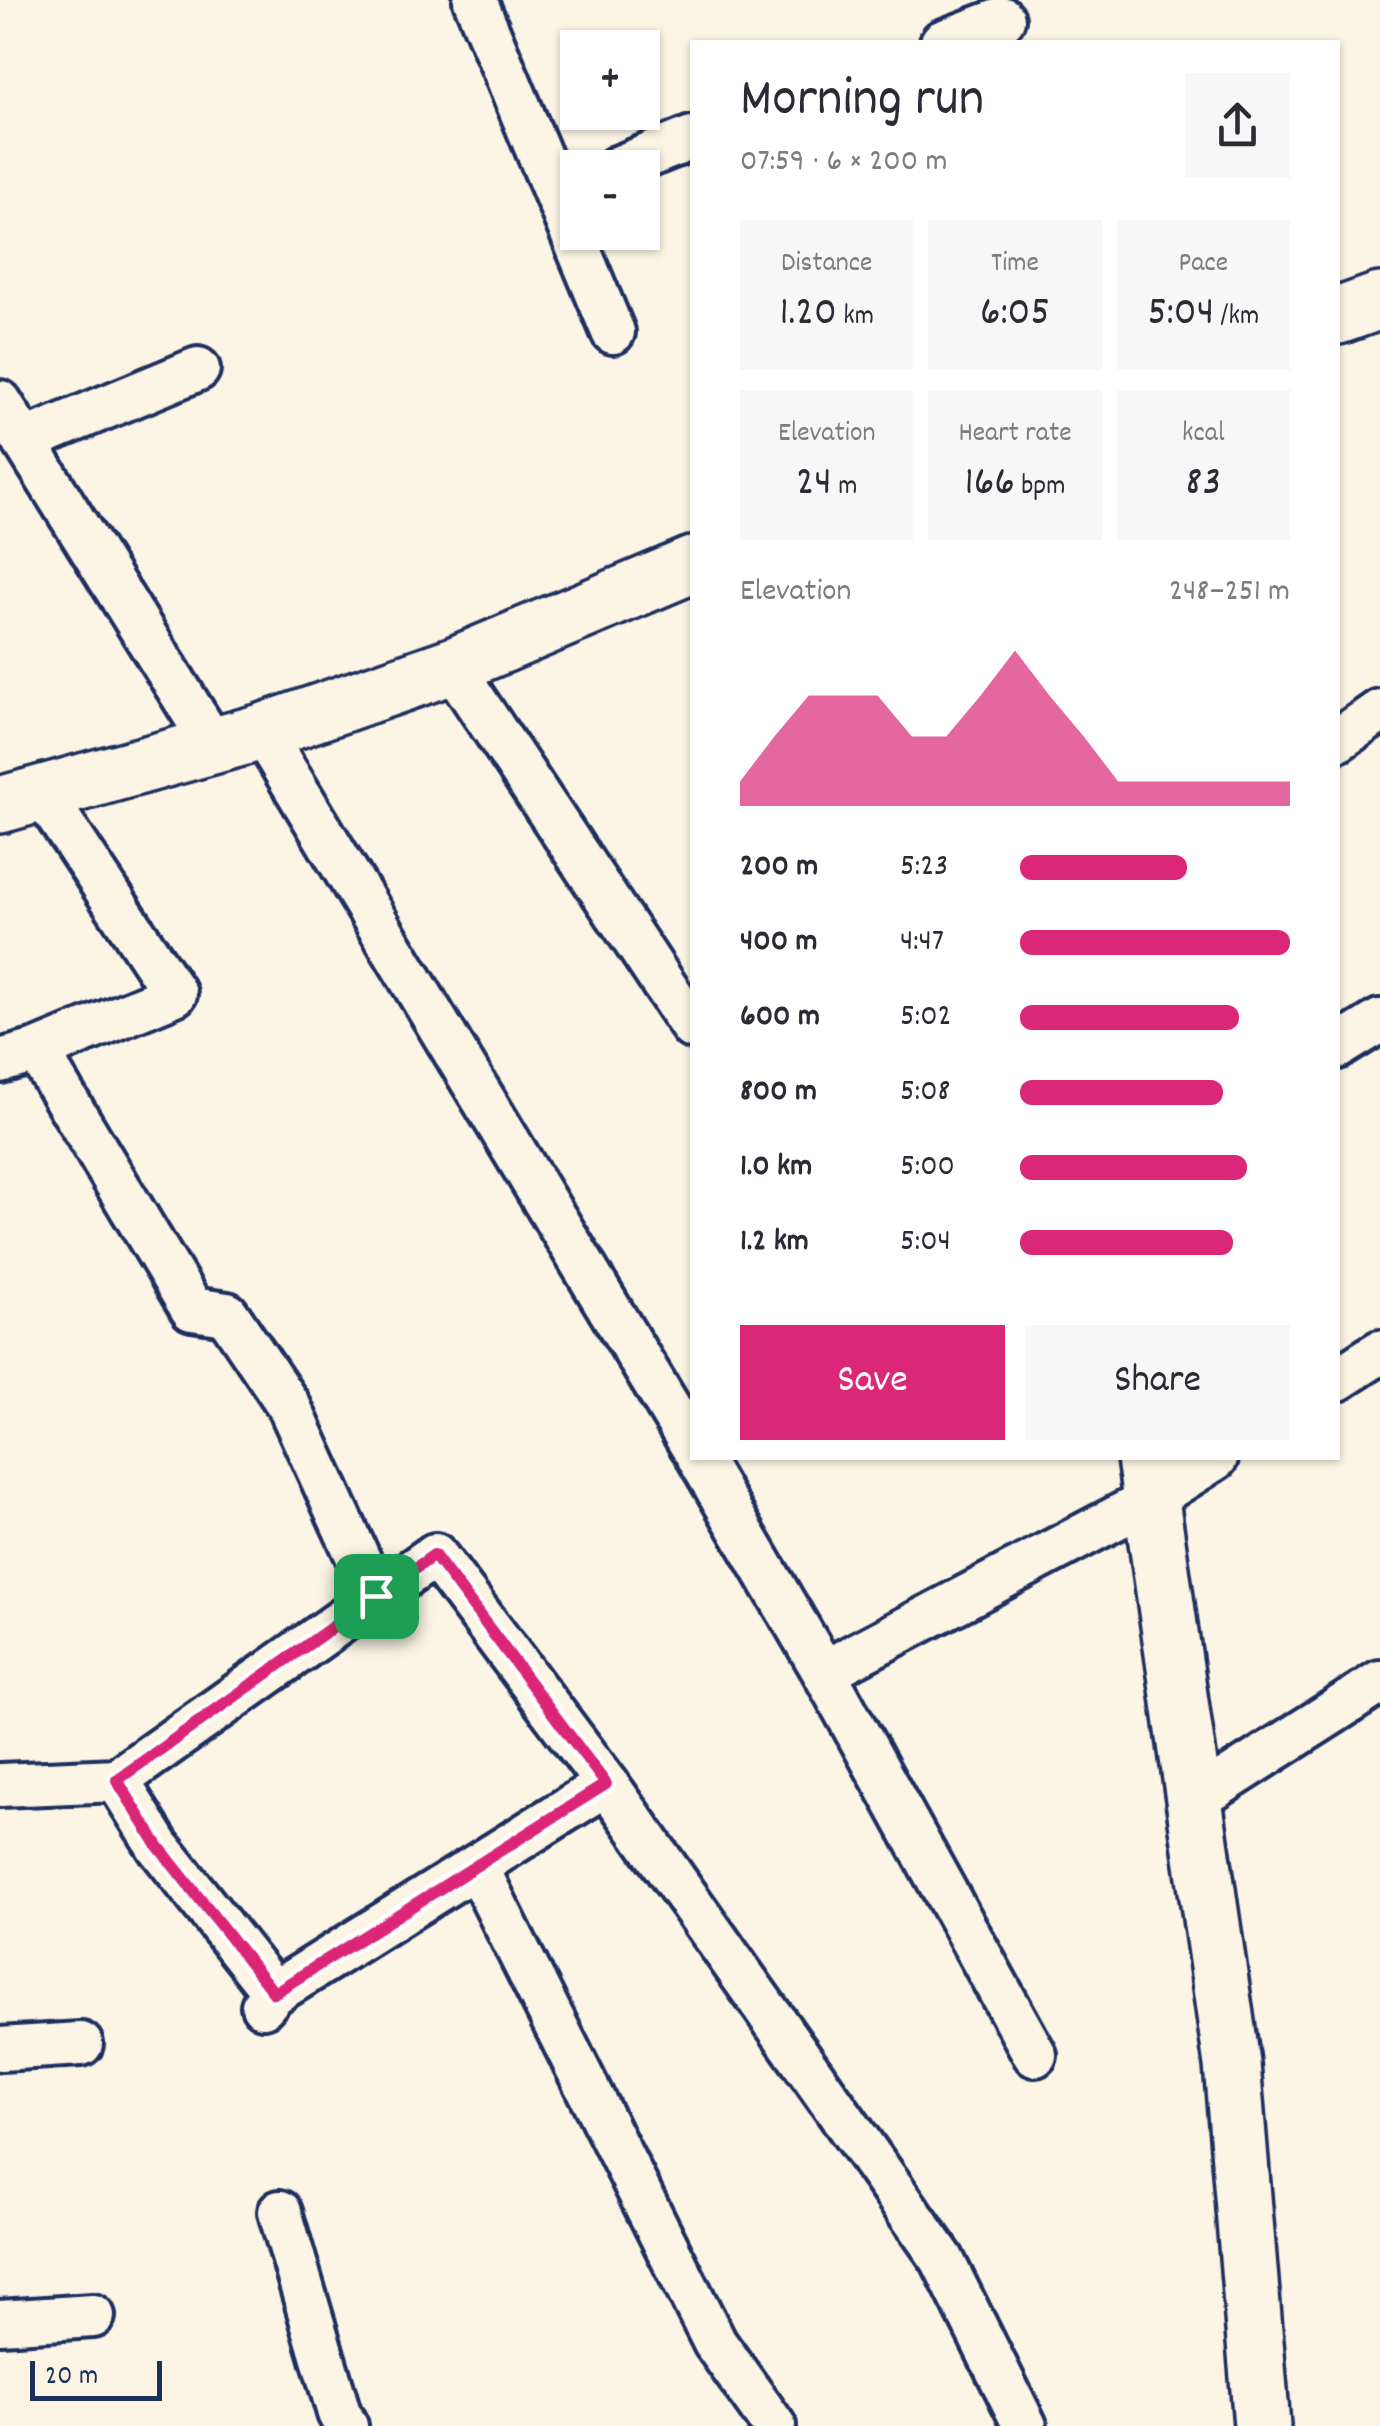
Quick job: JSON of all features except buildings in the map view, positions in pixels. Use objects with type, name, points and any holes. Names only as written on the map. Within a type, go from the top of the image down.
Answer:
[{"type":"street","points":[[475,0],[560,175]]},
{"type":"street","points":[[948,40],[1003,21]]},
{"type":"street","points":[[660,151],[690,139]]},
{"type":"street","points":[[586,250],[613,332]]},
{"type":"street","points":[[1340,315],[1380,300]]},
{"type":"street","points":[[24,441],[198,368]]},
{"type":"street","points":[[0,402],[238,739],[690,1439]]},
{"type":"street","points":[[376,1596],[289,1406],[227,1314],[192,1309],[19,1056],[175,994],[21,799],[238,739],[452,666],[690,566]]},
{"type":"street","points":[[452,666],[690,1024]]},
{"type":"street","points":[[1340,1046],[1380,1021]]},
{"type":"street","points":[[1340,1378],[1380,1352]]},
{"type":"street","points":[[702,1460],[1035,2055]]},
{"type":"street","points":[[824,1672],[1148,1478],[1209,1460]]},
{"type":"street","points":[[1148,1478],[1232,2064],[1262,2426]]},
{"type":"street","points":[[0,1785],[117,1780],[434,1555],[606,1784],[942,2259],[1026,2426]]},
{"type":"street","points":[[1194,1801],[1380,1682]]},
{"type":"street","points":[[117,1780],[158,1846],[269,2000],[606,1784]]},
{"type":"street","points":[[476,1866],[714,2344],[774,2426]]},
{"type":"street","points":[[0,2049],[81,2044]]},
{"type":"street","points":[[280,2212],[346,2426]]},
{"type":"street","points":[[0,2322],[93,2316]]},
{"type":"route","points":[[434,1555],[606,1784],[274,1993],[158,1846],[117,1780],[376,1596],[434,1555]]}]
